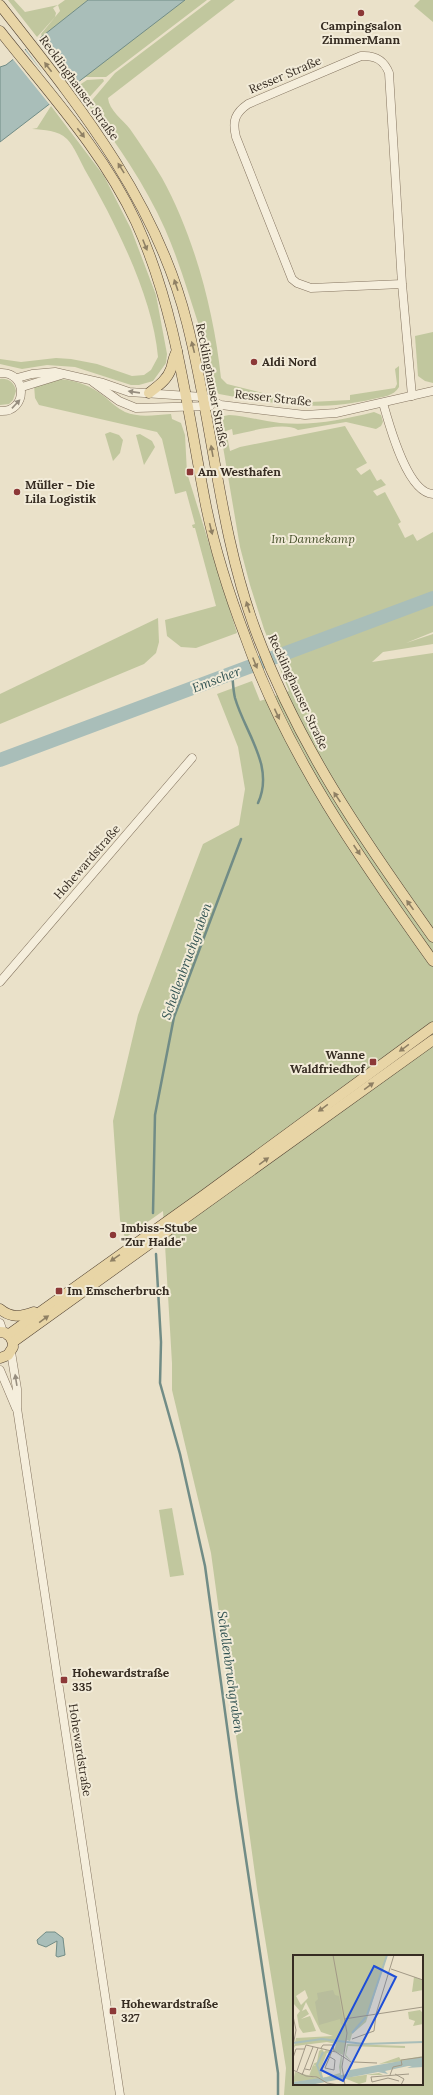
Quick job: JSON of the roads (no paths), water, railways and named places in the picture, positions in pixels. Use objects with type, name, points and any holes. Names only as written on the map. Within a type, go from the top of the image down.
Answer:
[{"type":"main road","name":"Recklinghauser Straße","points":[[0,5],[29,41],[118,164],[135,191],[157,236],[184,311],[203,397],[224,517],[246,603],[261,644],[299,732],[330,786],[433,937]]},
{"type":"main road","name":"Recklinghauser Straße","points":[[0,31],[57,102],[108,170],[137,224],[157,276],[177,351],[187,395],[211,529],[229,589],[261,679],[292,744],[322,797],[433,961]]},
{"type":"main road","points":[[149,393],[164,381],[171,370],[173,358],[177,351]]},
{"type":"main road","points":[[0,1358],[4,1357],[6,1336],[204,1195],[433,1027]]},
{"type":"main road","points":[[6,1336],[433,1040]]},
{"type":"main road","points":[[0,1309],[11,1316],[23,1316],[45,1308]]},
{"type":"street","name":"Resser Straße","points":[[402,284],[311,288],[297,284],[292,278],[236,137],[233,127],[234,118],[240,110],[248,104],[361,56],[373,56],[382,62],[389,74],[402,284],[412,396]]},
{"type":"street","points":[[17,378],[44,372],[55,372],[93,382],[103,382],[129,392],[203,397]]},
{"type":"street","points":[[0,373],[11,374],[17,378],[22,387],[19,403],[9,410],[0,411]]},
{"type":"street","points":[[22,387],[62,375]]},
{"type":"street","points":[[93,382],[119,401],[136,408],[205,408],[217,404]]},
{"type":"street","name":"Resser Straße","points":[[203,397],[217,404],[290,414],[316,415],[336,414],[433,391]]},
{"type":"street","points":[[383,403],[396,443],[417,486],[428,494],[433,494]]},
{"type":"street","name":"Hohewardstraße","points":[[0,982],[192,758]]},
{"type":"street","name":"Hohewardstraße","points":[[6,1336],[17,1389],[16,1408],[120,2095]]},
{"type":"street","name":"Hohewardstraße","points":[[0,1370],[16,1408]]},
{"type":"water","points":[[88,0],[185,0],[0,142],[0,67],[6,65]]},
{"type":"water","points":[[46,1932],[55,1932],[63,1938],[65,1955],[58,1957],[56,1956],[57,1941],[46,1947],[38,1944],[37,1940]]},
{"type":"waterway","name":"Emscher","points":[[0,760],[433,598]]},
{"type":"waterway","name":"Schellenbruchgraben","points":[[232,673],[235,698],[261,763],[263,776],[262,789],[258,803]]},
{"type":"waterway","name":"Schellenbruchgraben","points":[[153,1213],[155,1115],[174,1017],[241,839]]},
{"type":"waterway","name":"Schellenbruchgraben","points":[[156,1254],[161,1342],[160,1383],[180,1454],[205,1566],[237,1799],[278,2073],[278,2095]]},
{"type":"place","name":"Campingsalon ZimmerMann","points":[[361,13]]},
{"type":"place","name":"Aldi Nord","points":[[254,362]]},
{"type":"place","name":"Am Westhafen","points":[[190,472]]},
{"type":"place","name":"Müller - Die Lila Logistik","points":[[17,492]]},
{"type":"place","name":"Wanne Waldfriedhof","points":[[373,1062]]},
{"type":"place","name":"Imbiss-Stube \"Zur Halde\"","points":[[113,1235]]},
{"type":"place","name":"Im Emscherbruch","points":[[59,1291]]},
{"type":"place","name":"Hohewardstraße 335","points":[[64,1680]]},
{"type":"place","name":"Hohewardstraße 327","points":[[113,2011]]},
{"type":"park label","name":"Im Dannekamp","points":[[313,539]]}]
